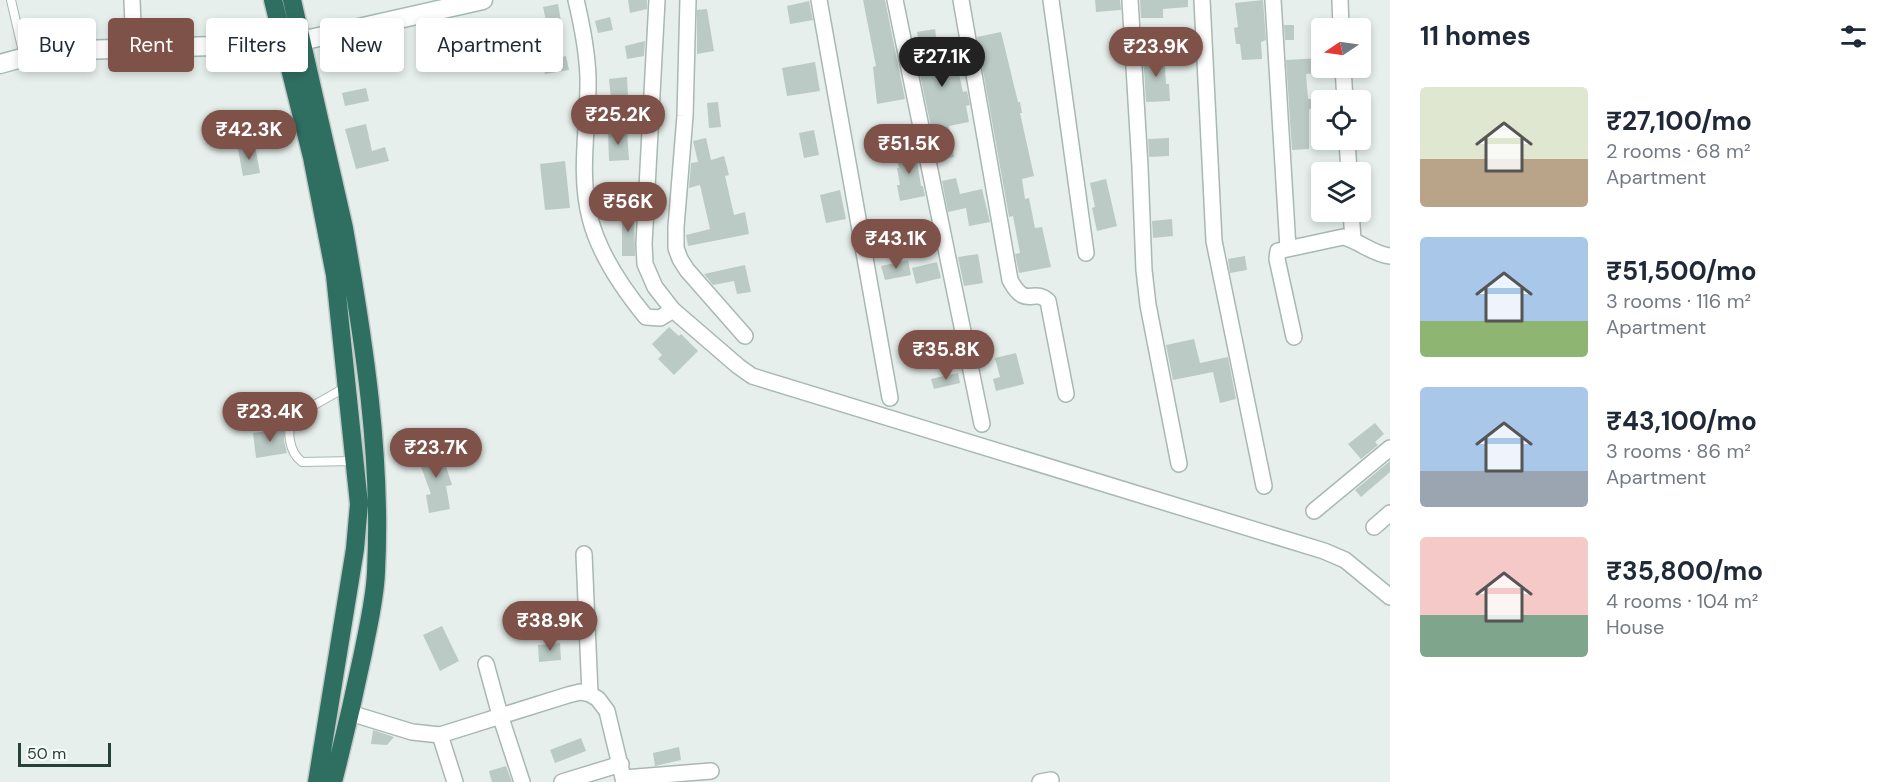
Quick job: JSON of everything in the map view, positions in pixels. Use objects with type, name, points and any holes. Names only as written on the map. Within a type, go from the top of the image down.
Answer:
[{"type":"highway","points":[[273,0],[281,18]]},
{"type":"highway","points":[[292,0],[292,18]]},
{"type":"highway","points":[[297,72],[335,275],[354,460],[368,504],[376,573],[369,621],[333,782]]},
{"type":"highway","points":[[300,72],[344,228],[369,381],[377,478],[355,549],[317,782]]},
{"type":"street","points":[[132,0],[133,18]]},
{"type":"street","points":[[308,39],[432,5],[483,0]]},
{"type":"street","points":[[576,0],[588,75],[584,178],[590,219],[608,263],[629,296],[646,317],[660,318],[673,310]]},
{"type":"street","points":[[657,0],[644,244],[645,264],[655,287],[673,310],[738,366],[752,376],[1324,550],[1345,560],[1390,597]]},
{"type":"street","points":[[688,0],[685,116],[676,248],[687,270],[745,336]]},
{"type":"street","points":[[819,0],[890,398]]},
{"type":"street","points":[[896,0],[982,424]]},
{"type":"street","points":[[961,0],[1010,280],[1023,297],[1044,297],[1048,301],[1066,394]]},
{"type":"street","points":[[1051,0],[1086,253]]},
{"type":"street","points":[[1130,0],[1144,270],[1148,305],[1179,464]]},
{"type":"street","points":[[1202,0],[1214,241],[1264,486]]},
{"type":"street","points":[[1273,0],[1288,248]]},
{"type":"street","points":[[1340,0],[1341,18]]},
{"type":"street","points":[[0,64],[18,58]]},
{"type":"street","points":[[1352,222],[1353,239]]},
{"type":"street","points":[[1294,337],[1277,259],[1278,251],[1343,237],[1353,239],[1372,252],[1390,256]]},
{"type":"street","points":[[1314,510],[1390,448]]},
{"type":"street","points":[[1374,528],[1390,513]]},
{"type":"street","points":[[584,554],[590,694]]},
{"type":"street","points":[[486,664],[522,782]]},
{"type":"street","points":[[350,713],[412,732],[440,735],[568,695],[580,692],[590,694],[598,699],[607,711],[623,775]]},
{"type":"street","points":[[440,735],[455,782]]},
{"type":"street","points":[[562,782],[623,775],[711,771]]},
{"type":"lane","points":[[11,0],[18,30]]},
{"type":"lane","points":[[346,387],[295,416],[289,429],[293,452],[302,462],[354,460]]},
{"type":"building","points":[[628,0],[647,0],[647,9],[630,13]]},
{"type":"building","points":[[863,0],[885,0],[905,99],[877,104],[873,67],[876,66]]},
{"type":"building","points":[[1095,0],[1120,0],[1121,10],[1096,12]]},
{"type":"building","points":[[1140,0],[1188,0],[1188,7],[1163,9],[1163,18],[1141,18]]},
{"type":"building","points":[[1263,0],[1266,40],[1261,42],[1262,59],[1242,60],[1240,44],[1236,44],[1234,28],[1238,27],[1235,3]]},
{"type":"building","points":[[809,1],[813,20],[790,24],[787,6]]},
{"type":"building","points":[[558,4],[560,18],[545,18],[543,7]]},
{"type":"building","points":[[707,9],[714,51],[697,54],[697,10]]},
{"type":"building","points":[[610,17],[613,30],[598,33],[595,21]]},
{"type":"building","points":[[1284,25],[1294,25],[1294,40],[1285,40]]},
{"type":"building","points":[[935,29],[937,42],[956,37],[958,41],[961,54],[955,56],[963,92],[967,91],[970,105],[966,106],[969,122],[949,126],[954,157],[938,160],[915,51],[920,50],[917,32]]},
{"type":"building","points":[[1001,32],[1018,102],[1020,102],[1022,113],[1020,113],[1034,176],[1022,179],[1025,199],[1029,198],[1035,228],[1042,227],[1051,267],[1019,273],[1015,254],[1020,253],[1013,216],[1009,217],[977,37]]},
{"type":"building","points":[[645,41],[644,56],[627,59],[625,46]]},
{"type":"building","points":[[1164,52],[1166,84],[1169,84],[1170,101],[1146,102],[1143,53]]},
{"type":"building","points":[[566,56],[569,70],[563,71],[563,57]]},
{"type":"building","points":[[1311,59],[1311,74],[1306,74],[1308,99],[1311,99],[1309,149],[1292,150],[1286,60]]},
{"type":"building","points":[[815,62],[820,91],[787,96],[782,68]]},
{"type":"building","points":[[627,77],[628,97],[611,99],[609,79]]},
{"type":"building","points":[[366,88],[369,101],[345,106],[342,93]]},
{"type":"building","points":[[718,102],[721,127],[709,128],[707,103]]},
{"type":"building","points":[[366,124],[372,151],[385,147],[389,161],[356,169],[345,129]]},
{"type":"building","points":[[814,130],[819,155],[804,158],[799,133]]},
{"type":"building","points":[[627,131],[629,160],[609,161],[608,132]]},
{"type":"building","points":[[706,138],[711,160],[724,156],[729,175],[725,176],[734,215],[745,212],[749,234],[688,246],[686,235],[710,229],[700,185],[689,188],[691,163],[698,162],[693,141]]},
{"type":"building","points":[[1169,138],[1169,156],[1149,157],[1148,139]]},
{"type":"building","points":[[255,146],[260,173],[243,176],[238,149]]},
{"type":"building","points":[[915,147],[921,186],[923,186],[925,196],[900,201],[897,185],[900,185],[897,168],[899,168],[895,151]]},
{"type":"building","points":[[565,161],[570,208],[545,210],[540,164]]},
{"type":"building","points":[[956,178],[960,194],[982,189],[990,222],[969,226],[966,208],[948,212],[942,181]]},
{"type":"building","points":[[1106,179],[1117,226],[1097,231],[1090,183]]},
{"type":"building","points":[[840,190],[846,219],[826,223],[820,195]]},
{"type":"building","points":[[622,209],[634,209],[635,256],[622,256]]},
{"type":"building","points":[[1172,219],[1173,236],[1153,238],[1152,221]]},
{"type":"building","points":[[978,254],[983,283],[964,286],[958,257]]},
{"type":"building","points":[[1245,256],[1247,270],[1230,273],[1228,259]]},
{"type":"building","points":[[908,260],[911,275],[885,280],[881,266]]},
{"type":"building","points":[[937,262],[941,278],[916,284],[912,268]]},
{"type":"building","points":[[745,265],[751,292],[737,294],[734,281],[713,285],[704,274]]},
{"type":"building","points":[[669,327],[679,336],[681,334],[698,351],[674,375],[658,359],[662,355],[652,344]]},
{"type":"building","points":[[951,336],[955,353],[923,360],[919,343]]},
{"type":"building","points":[[1194,339],[1200,363],[1228,357],[1236,399],[1220,403],[1213,372],[1173,380],[1166,345]]},
{"type":"building","points":[[1016,353],[1024,384],[996,391],[993,379],[1000,377],[995,358]]},
{"type":"building","points":[[958,373],[960,383],[934,389],[931,379]]},
{"type":"building","points":[[1375,423],[1384,434],[1375,442],[1378,445],[1361,459],[1348,444]]},
{"type":"building","points":[[284,429],[287,453],[256,458],[253,433]]},
{"type":"building","points":[[438,442],[452,485],[446,486],[450,509],[429,513],[426,495],[431,494],[420,464],[429,461],[423,447]]},
{"type":"building","points":[[1390,461],[1390,472],[1361,497],[1355,490]]},
{"type":"building","points":[[442,626],[459,661],[440,671],[423,635]]},
{"type":"building","points":[[560,643],[561,660],[539,662],[538,645]]},
{"type":"building","points":[[373,730],[394,737],[387,745],[371,744]]},
{"type":"building","points":[[581,738],[586,751],[555,763],[550,750]]},
{"type":"building","points":[[679,747],[681,760],[655,766],[653,753]]},
{"type":"building","points":[[506,766],[512,782],[492,782],[489,771]]}]
